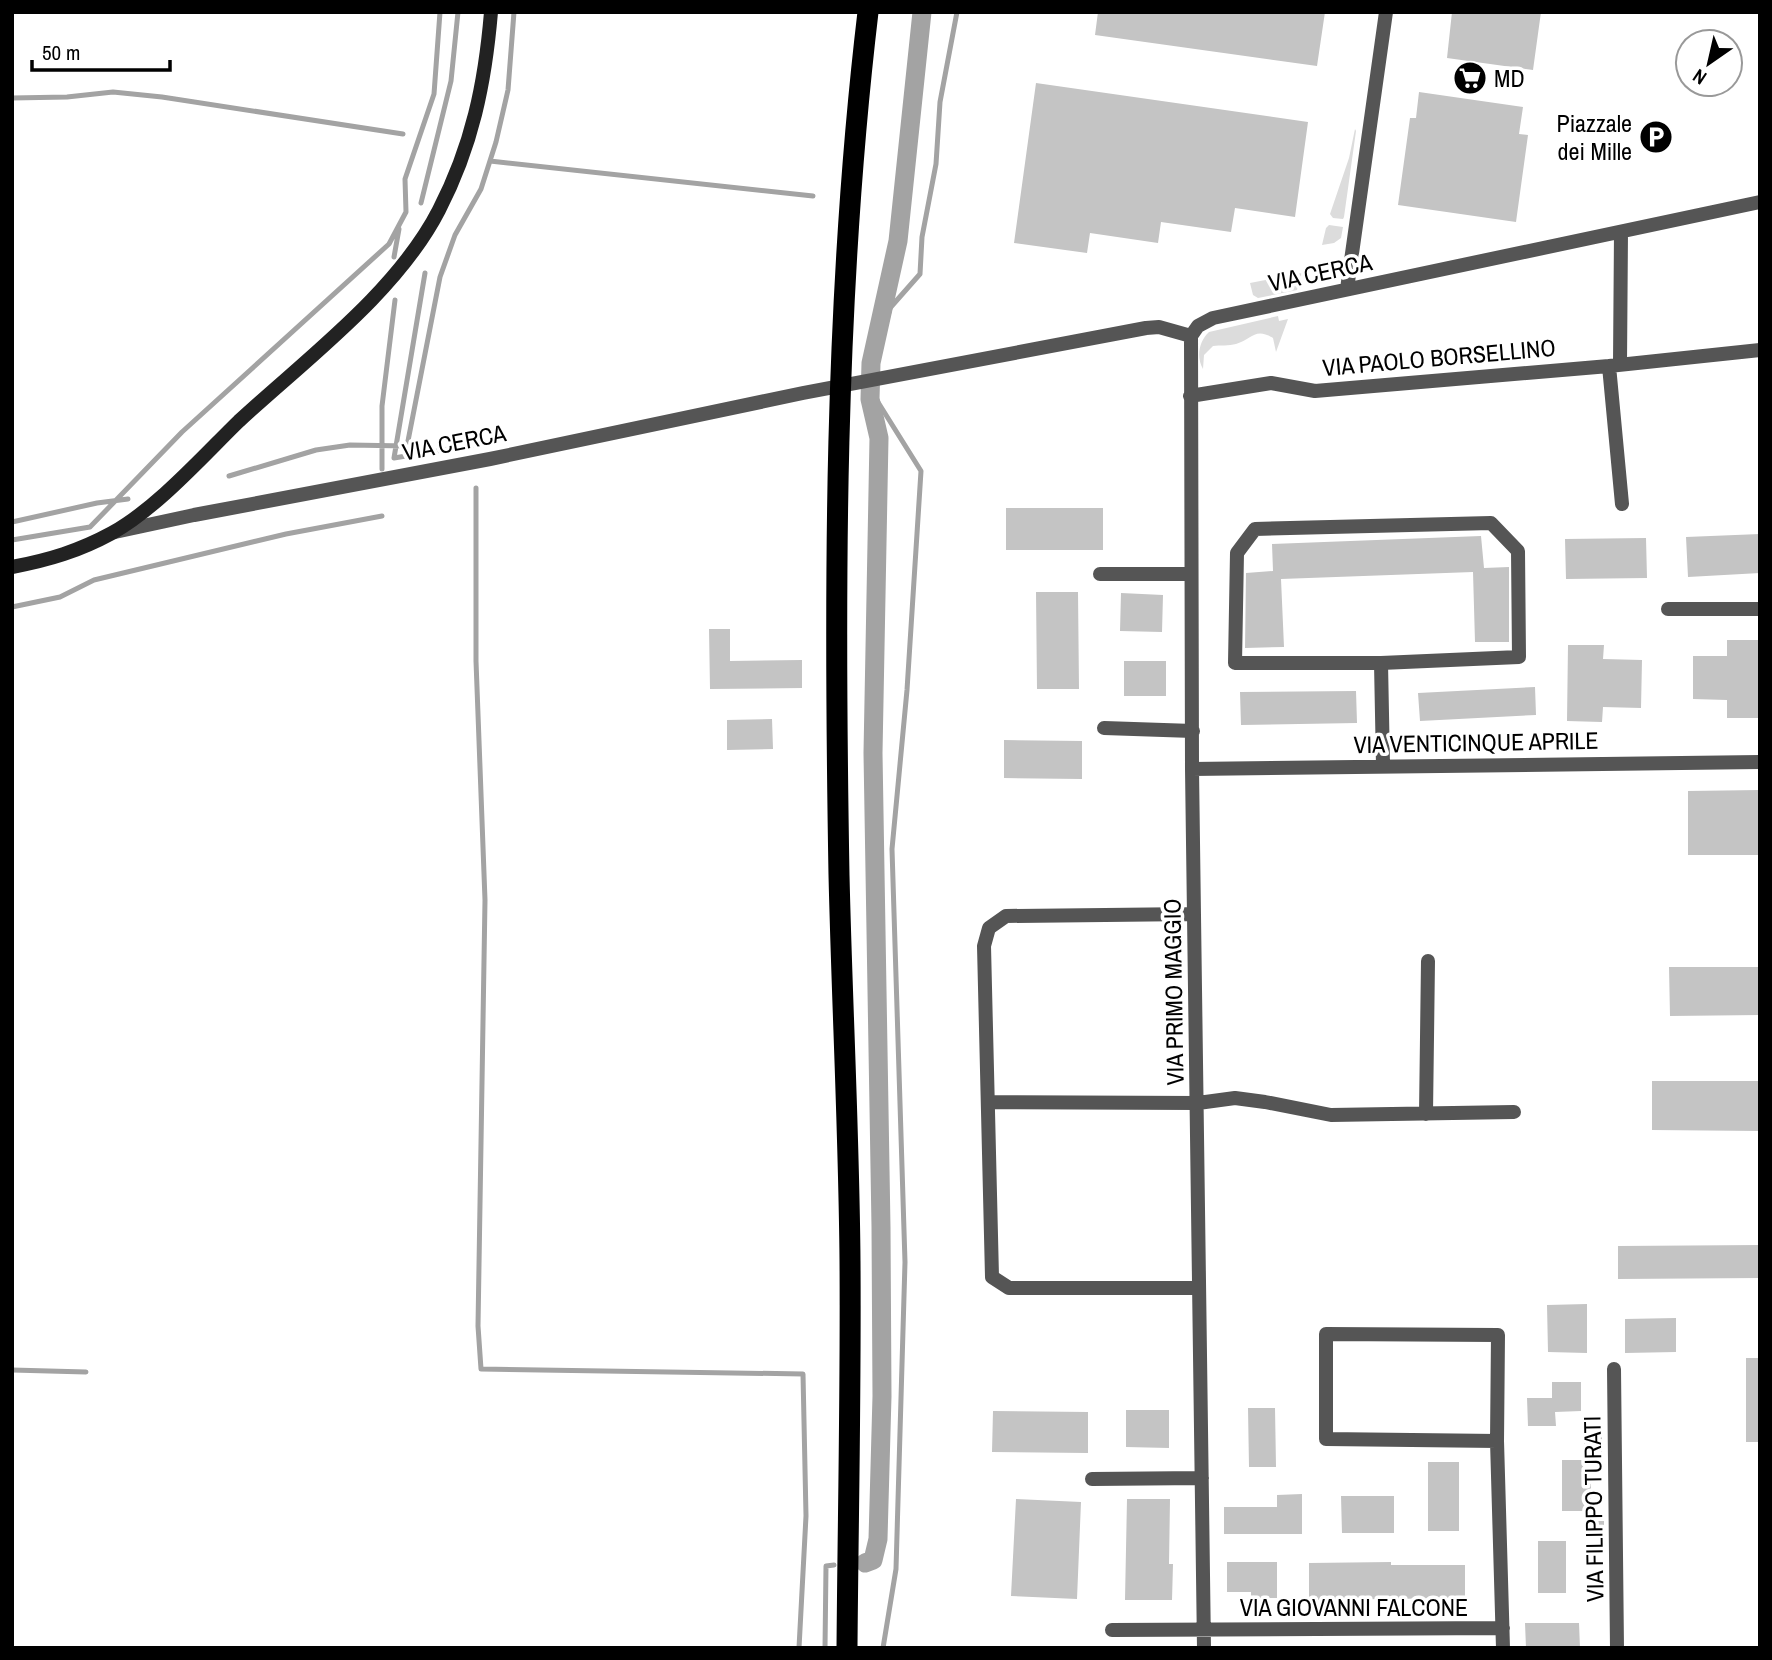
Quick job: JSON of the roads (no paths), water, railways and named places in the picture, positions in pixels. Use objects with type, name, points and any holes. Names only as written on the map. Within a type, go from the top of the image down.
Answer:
[{"type":"highway","points":[[846,1648],[850,1259],[839,873],[838,496],[847,244],[856,113],[868,12]]},
{"type":"main road","points":[[12,567],[57,558],[113,532],[153,503],[365,307],[412,253],[438,211],[470,139],[487,65],[491,12]]},
{"type":"street","points":[[1347,289],[1386,12]]},
{"type":"street","name":"VIA CERCA","points":[[113,532],[491,459],[803,393],[1146,328],[1159,327],[1191,336],[1198,326],[1213,318],[1760,202]]},
{"type":"street","points":[[1621,232],[1614,365],[1622,504]]},
{"type":"street","name":"VIA PRIMO MAGGIO","points":[[1191,336],[1192,769],[1204,1648]]},
{"type":"street","name":"VIA PAOLO BORSELLINO","points":[[1190,396],[1270,383],[1315,391],[1760,350]]},
{"type":"street","points":[[1491,523],[1518,551],[1519,657],[1381,663],[1235,663],[1237,553],[1255,529],[1491,523]]},
{"type":"street","points":[[1100,574],[1191,573]]},
{"type":"street","points":[[1668,609],[1760,609]]},
{"type":"street","points":[[1381,663],[1383,765]]},
{"type":"street","points":[[1104,728],[1193,731]]},
{"type":"street","name":"VIA VENTICINQUE APRILE","points":[[1192,769],[1760,762]]},
{"type":"street","points":[[1194,914],[1006,916],[989,928],[984,946],[992,1277],[1009,1288],[1199,1288]]},
{"type":"street","points":[[1426,1114],[1428,961]]},
{"type":"street","points":[[988,1102],[1198,1103],[1235,1098],[1331,1115],[1514,1112]]},
{"type":"street","points":[[1497,1441],[1326,1439],[1326,1334],[1498,1335],[1497,1441],[1503,1648]]},
{"type":"street","name":"VIA FILIPPO TURATI","points":[[1614,1369],[1617,1648]]},
{"type":"street","points":[[1092,1479],[1202,1478]]},
{"type":"street","name":"VIA GIOVANNI FALCONE","points":[[1112,1630],[1503,1629]]},
{"type":"waterway","points":[[12,540],[90,527],[182,432],[389,244],[406,212],[405,179],[434,94],[440,12]]},
{"type":"waterway","points":[[421,203],[451,81],[458,12]]},
{"type":"waterway","points":[[229,476],[316,450],[350,445],[407,446],[440,277],[455,235],[481,189],[496,142],[508,90],[514,12]]},
{"type":"waterway","points":[[865,1563],[873,1560],[878,1539],[882,1396],[873,753],[879,438],[870,399],[871,363],[898,241],[922,12]]},
{"type":"waterway","points":[[883,1648],[896,1569],[905,1262],[892,849],[907,690],[921,471],[876,399],[877,358],[890,308],[920,274],[922,237],[936,164],[940,102],[957,12]]},
{"type":"waterway","points":[[12,98],[67,97],[113,92],[403,134]]},
{"type":"waterway","points":[[490,161],[813,196]]},
{"type":"waterway","points":[[394,257],[399,229]]},
{"type":"waterway","points":[[425,273],[394,458],[473,445]]},
{"type":"waterway","points":[[382,469],[382,406],[395,300]]},
{"type":"waterway","points":[[476,488],[476,661],[485,900],[478,1326],[481,1369],[803,1374],[806,1516],[799,1648]]},
{"type":"waterway","points":[[12,522],[97,503],[128,499]]},
{"type":"waterway","points":[[12,607],[60,597],[94,580],[286,534],[382,516]]},
{"type":"waterway","points":[[12,1370],[86,1372]]},
{"type":"waterway","points":[[825,1648],[826,1566],[834,1565]]},
{"type":"place","name":"MD","points":[[1470,78]]},
{"type":"place","name":"Piazzale dei Mille","points":[[1656,137]]}]
